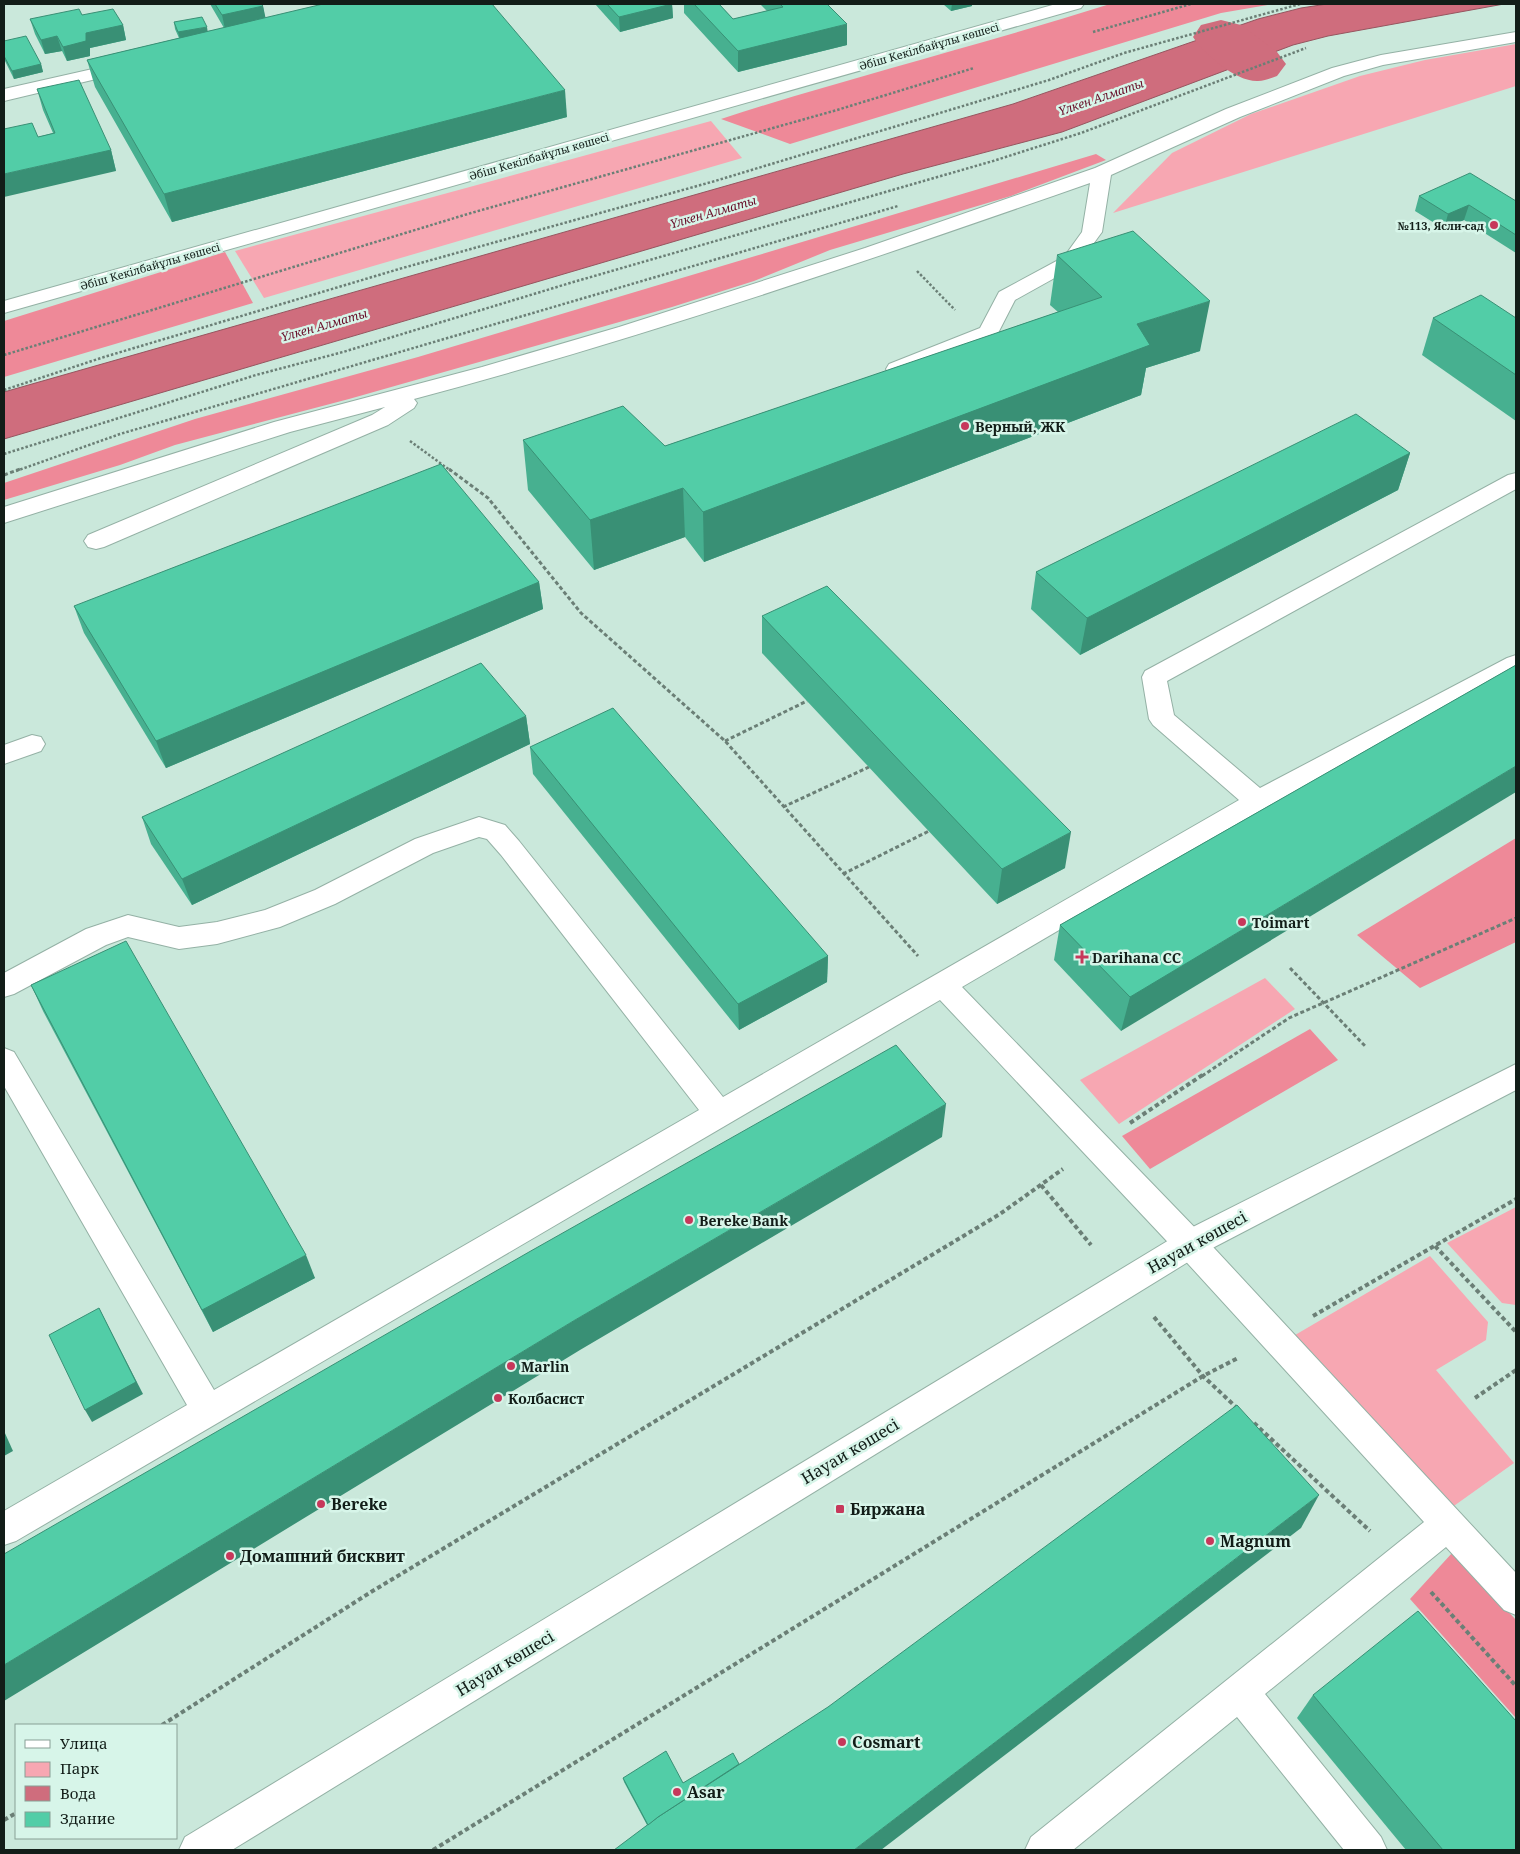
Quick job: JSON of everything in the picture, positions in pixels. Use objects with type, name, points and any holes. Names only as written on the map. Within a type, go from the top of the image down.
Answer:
[{"type":"street","name":"Әбіш Кекілбайұлы көшесі","points":[[4,307],[1075,4]]},
{"type":"street","points":[[4,515],[282,426],[430,388],[626,332],[890,245],[1102,172],[1233,113],[1338,72],[1381,60],[1516,36]]},
{"type":"street","points":[[4,95],[147,61]]},
{"type":"street","points":[[880,375],[989,332],[1006,296],[1071,261],[1092,232],[1102,172]]},
{"type":"street","points":[[96,541],[380,420],[430,388]]},
{"type":"street","points":[[1258,801],[1162,719],[1154,677],[1516,480]]},
{"type":"street","points":[[4,1529],[1258,801],[1516,664]]},
{"type":"street","points":[[4,755],[32,744]]},
{"type":"street","points":[[4,986],[96,938],[128,926],[179,938],[217,933],[270,919],[325,897],[424,846],[478,827],[496,832],[510,848],[719,1114]]},
{"type":"street","points":[[943,984],[1190,1244],[1516,1598]]},
{"type":"street","points":[[4,1060],[208,1410]]},
{"type":"street","name":"Науаи көшесі","points":[[198,1850],[1190,1244],[1516,1076]]},
{"type":"street","points":[[1044,1850],[1448,1524]]},
{"type":"street","points":[[1240,1692],[1368,1850]]},
{"type":"path","points":[[1093,32],[1191,4]]},
{"type":"path","points":[[4,390],[104,357],[399,269],[724,178],[1049,80],[1124,53],[1300,4]]},
{"type":"path","points":[[4,454],[256,375],[342,352],[570,283],[1001,158],[1081,133],[1298,50],[1314,46]]},
{"type":"path","points":[[4,355],[472,213],[837,110],[976,67]]},
{"type":"path","points":[[4,475],[130,432],[903,205]]},
{"type":"path","points":[[890,245],[956,310]]},
{"type":"path","points":[[380,420],[488,498],[581,613],[725,741],[943,984]]},
{"type":"path","points":[[725,741],[807,702]]},
{"type":"path","points":[[783,807],[868,767]]},
{"type":"path","points":[[843,874],[929,831]]},
{"type":"path","points":[[164,1724],[371,1592],[1000,1214],[1096,1146],[1289,1018],[1516,918]]},
{"type":"path","points":[[1290,968],[1366,1047]]},
{"type":"path","points":[[1041,1185],[1092,1245]]},
{"type":"path","points":[[433,1850],[1203,1376],[1276,1338],[1516,1199]]},
{"type":"path","points":[[1435,1246],[1516,1332]]},
{"type":"path","points":[[1154,1317],[1203,1376],[1246,1416]]},
{"type":"path","points":[[1476,1398],[1516,1370]]},
{"type":"path","points":[[1253,1422],[1402,1560],[1516,1686]]},
{"type":"path","points":[[4,1820],[15,1814]]},
{"type":"green space","points":[[1516,44],[1516,86],[1113,213],[1172,153],[1251,114],[1360,76],[1425,60]]},
{"type":"green space","points":[[711,121],[742,158],[264,298],[235,251]]},
{"type":"green space","points":[[1265,978],[1295,1009],[1119,1124],[1080,1080]]},
{"type":"green space","points":[[1516,1207],[1516,1305],[1502,1303],[1447,1243]]},
{"type":"green space","points":[[1430,1256],[1488,1322],[1486,1340],[1436,1370],[1514,1463],[1444,1513],[1290,1338]]},
{"type":"shaded area","points":[[1110,4],[1273,4],[1221,13],[790,144],[721,119],[818,89]]},
{"type":"shaded area","points":[[1096,154],[1106,160],[1011,196],[830,250],[754,281],[672,307],[349,399],[175,445],[120,465],[4,500],[4,483],[195,419],[418,357]]},
{"type":"shaded area","points":[[225,252],[253,303],[4,377],[4,321]]},
{"type":"shaded area","points":[[1516,838],[1516,942],[1420,988],[1357,935]]},
{"type":"shaded area","points":[[1310,1029],[1338,1060],[1150,1169],[1122,1136]]},
{"type":"shaded area","points":[[1453,1552],[1516,1620],[1516,1718],[1410,1599]]},
{"type":"water","points":[[1327,4],[1504,4],[1328,36],[1293,45],[1062,132],[903,174],[4,439],[4,392],[1013,104],[1258,19],[1301,8]]},
{"type":"building","points":[[215,4],[261,4],[263,6],[222,15]]},
{"type":"building","points":[[323,4],[492,4],[565,90],[164,194],[87,60]]},
{"type":"building","points":[[607,4],[672,4],[619,17]]},
{"type":"building","points":[[694,4],[719,4],[733,19],[783,7],[780,4],[827,4],[847,24],[738,51]]},
{"type":"building","points":[[79,9],[82,15],[113,9],[123,25],[86,33],[86,41],[63,47],[57,36],[41,40],[30,19]]},
{"type":"building","points":[[202,17],[207,27],[178,32],[174,22]]},
{"type":"building","points":[[26,36],[41,64],[12,71],[4,56],[4,41]]},
{"type":"building","points":[[79,80],[111,150],[4,174],[4,129],[32,123],[38,137],[55,133],[37,89]]},
{"type":"building","points":[[1470,173],[1516,201],[1516,235],[1469,205],[1448,214],[1419,196]]},
{"type":"building","points":[[1133,231],[1210,301],[1137,324],[1150,345],[703,512],[683,488],[590,520],[523,440],[623,406],[665,446],[1102,297],[1057,255]]},
{"type":"building","points":[[1481,295],[1516,318],[1516,375],[1433,318]]},
{"type":"building","points":[[1356,414],[1410,453],[1087,618],[1036,572]]},
{"type":"building","points":[[441,464],[539,582],[156,741],[74,606]]},
{"type":"building","points":[[827,586],[1071,832],[1002,869],[762,616]]},
{"type":"building","points":[[481,663],[526,716],[182,879],[142,817]]},
{"type":"building","points":[[1516,665],[1516,766],[1130,997],[1060,925]]},
{"type":"building","points":[[613,708],[828,956],[738,1004],[530,747]]},
{"type":"building","points":[[126,941],[306,1255],[202,1310],[31,985]]},
{"type":"building","points":[[896,1045],[946,1104],[575,1320],[4,1665],[4,1554],[529,1252]]},
{"type":"building","points":[[99,1308],[136,1382],[85,1410],[49,1335]]},
{"type":"building","points":[[1237,1405],[1319,1495],[854,1850],[614,1850],[658,1817],[828,1707]]},
{"type":"building","points":[[1418,1611],[1516,1721],[1516,1850],[1443,1850],[1313,1695]]},
{"type":"building","points":[[666,1751],[683,1783],[733,1753],[739,1764],[648,1825],[623,1778]]},
{"type":"waterway","name":"Үлкен Алматы","points":[[1221,37],[1257,64]]},
{"type":"place","name":"№113, Ясли-сад","points":[[1494,225]]},
{"type":"place","name":"Верный, ЖК","points":[[965,426]]},
{"type":"place","name":"Toimart","points":[[1242,922]]},
{"type":"place","name":"Darihana CC","points":[[1082,957]]},
{"type":"place","name":"Bereke Bank","points":[[689,1220]]},
{"type":"place","name":"Marlin","points":[[511,1366]]},
{"type":"place","name":"Колбасист","points":[[498,1398]]},
{"type":"place","name":"Bereke","points":[[321,1504]]},
{"type":"place","name":"Биржана","points":[[840,1509]]},
{"type":"place","name":"Magnum","points":[[1210,1541]]},
{"type":"place","name":"Домашний бисквит","points":[[230,1556]]},
{"type":"place","name":"Cosmart","points":[[842,1742]]},
{"type":"place","name":"Asar","points":[[677,1792]]}]
